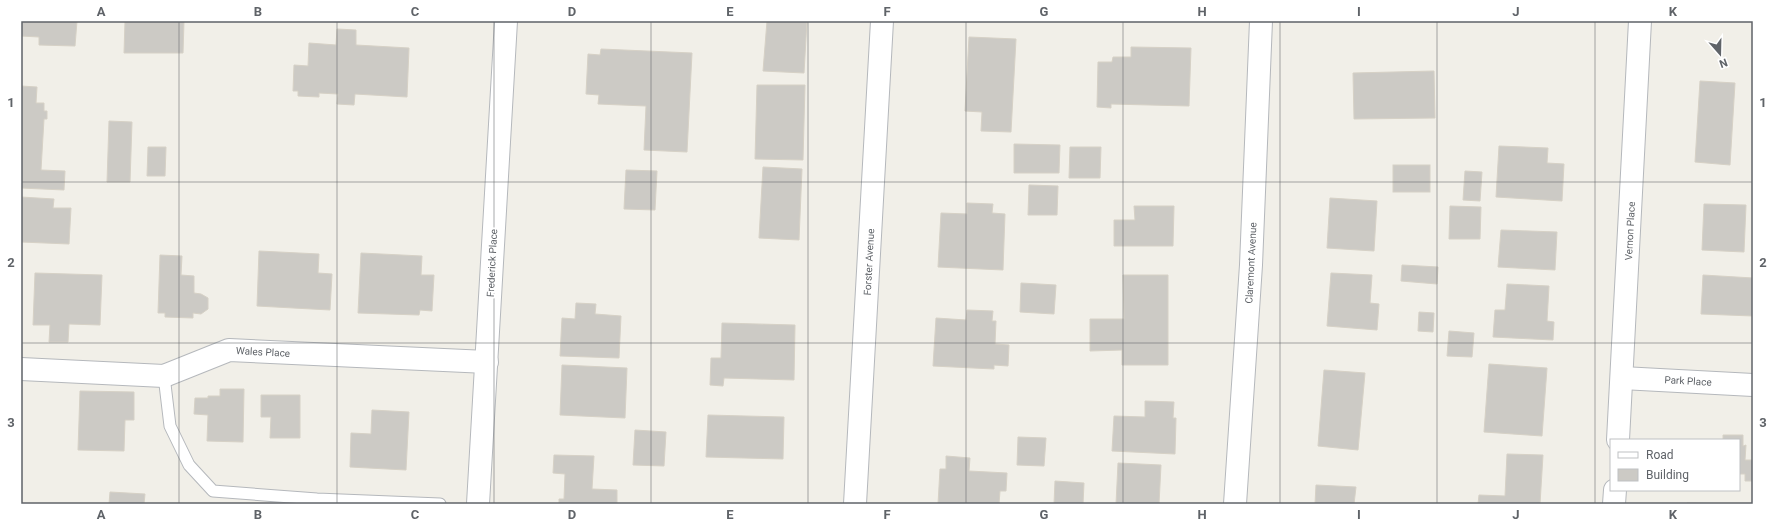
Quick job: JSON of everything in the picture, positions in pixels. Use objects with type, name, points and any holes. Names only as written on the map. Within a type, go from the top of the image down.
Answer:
[{"type":"street","name":"Frederick Place","points":[[478,504],[506,21]]},
{"type":"street","name":"Forster Avenue","points":[[855,504],[882,21]]},
{"type":"street","name":"Claremont Avenue","points":[[1235,504],[1251,265],[1261,21]]},
{"type":"street","name":"Vernon Place","points":[[1618,439],[1640,21]]},
{"type":"street","name":"Wales Place","points":[[21,369],[164,376],[229,350],[487,362]]},
{"type":"street","name":"Park Place","points":[[1622,378],[1753,385]]},
{"type":"street","points":[[1614,504],[1615,491]]},
{"type":"lane","points":[[164,376],[170,426],[189,466],[213,491],[317,499],[440,504]]},
{"type":"building","points":[[21,21],[77,21],[75,46],[39,45],[39,37],[21,36]]},
{"type":"building","points":[[125,21],[184,21],[183,53],[124,53]]},
{"type":"building","points":[[767,21],[807,21],[804,73],[763,71]]},
{"type":"building","points":[[337,29],[356,30],[356,45],[409,48],[407,97],[355,94],[354,105],[337,104],[338,94],[319,93],[319,97],[298,96],[298,91],[293,91],[294,65],[308,66],[309,43],[336,45]]},
{"type":"building","points":[[969,37],[1016,39],[1011,132],[981,131],[982,112],[965,111]]},
{"type":"building","points":[[1131,47],[1191,48],[1189,106],[1111,104],[1111,108],[1097,107],[1098,62],[1112,62],[1113,57],[1131,57]]},
{"type":"building","points":[[601,49],[692,53],[687,152],[644,150],[646,106],[598,104],[599,95],[586,94],[588,54],[600,55]]},
{"type":"building","points":[[1434,71],[1435,118],[1354,119],[1353,73]]},
{"type":"building","points":[[1700,81],[1735,83],[1730,165],[1695,162]]},
{"type":"building","points":[[757,85],[805,85],[803,160],[755,159]]},
{"type":"building","points":[[21,86],[37,87],[36,103],[44,103],[44,111],[47,111],[47,119],[44,119],[41,170],[65,171],[64,190],[21,188]]},
{"type":"building","points":[[109,121],[132,122],[130,182],[107,182]]},
{"type":"building","points":[[1014,144],[1060,145],[1059,173],[1014,173]]},
{"type":"building","points":[[1499,146],[1548,148],[1547,163],[1564,164],[1562,201],[1496,197]]},
{"type":"building","points":[[148,147],[166,147],[165,176],[147,176]]},
{"type":"building","points":[[1070,147],[1101,147],[1100,178],[1069,178]]},
{"type":"building","points":[[1393,165],[1430,165],[1430,192],[1393,192]]},
{"type":"building","points":[[763,167],[802,169],[799,240],[759,238]]},
{"type":"building","points":[[626,170],[657,171],[655,210],[624,209]]},
{"type":"building","points":[[1465,171],[1482,172],[1480,201],[1463,200]]},
{"type":"building","points":[[1029,185],[1058,186],[1057,215],[1028,215]]},
{"type":"building","points":[[21,197],[54,199],[53,208],[71,208],[69,244],[21,242]]},
{"type":"building","points":[[1330,198],[1377,201],[1374,251],[1327,248]]},
{"type":"building","points":[[967,203],[993,204],[992,213],[1005,214],[1003,270],[938,267],[941,213],[967,214]]},
{"type":"building","points":[[1704,204],[1746,205],[1744,252],[1702,250]]},
{"type":"building","points":[[1134,206],[1174,206],[1173,246],[1114,246],[1114,220],[1135,220]]},
{"type":"building","points":[[1450,206],[1481,207],[1480,239],[1449,239]]},
{"type":"building","points":[[1501,230],[1557,232],[1555,270],[1498,267]]},
{"type":"building","points":[[259,251],[319,254],[318,273],[332,274],[330,310],[257,306]]},
{"type":"building","points":[[361,253],[422,256],[421,275],[434,275],[432,311],[420,310],[419,315],[358,313]]},
{"type":"building","points":[[160,255],[182,256],[181,275],[194,276],[194,293],[201,294],[208,298],[208,309],[201,314],[193,313],[193,318],[165,317],[165,313],[158,313]]},
{"type":"building","points":[[1402,265],[1438,267],[1437,284],[1401,281]]},
{"type":"building","points":[[35,273],[102,275],[100,325],[69,324],[68,342],[49,342],[50,325],[33,325]]},
{"type":"building","points":[[1331,273],[1372,275],[1370,303],[1379,304],[1377,330],[1327,326]]},
{"type":"building","points":[[1123,275],[1168,275],[1168,365],[1122,365],[1122,350],[1090,351],[1090,319],[1124,319]]},
{"type":"building","points":[[1703,275],[1753,278],[1753,316],[1701,314]]},
{"type":"building","points":[[1021,283],[1056,285],[1054,314],[1020,312]]},
{"type":"building","points":[[1507,284],[1549,286],[1547,321],[1554,322],[1553,340],[1493,337],[1495,310],[1505,310]]},
{"type":"building","points":[[576,303],[596,304],[595,314],[621,316],[619,358],[560,356],[562,318],[575,319]]},
{"type":"building","points":[[967,310],[993,311],[992,321],[996,321],[995,344],[1009,345],[1008,366],[994,365],[994,369],[933,366],[936,318],[966,320]]},
{"type":"building","points":[[1419,312],[1434,313],[1433,332],[1418,331]]},
{"type":"building","points":[[722,323],[795,325],[794,380],[724,378],[723,386],[710,385],[711,358],[721,358]]},
{"type":"building","points":[[1449,331],[1474,333],[1472,357],[1447,356]]},
{"type":"building","points":[[1489,364],[1547,368],[1542,436],[1484,432]]},
{"type":"building","points":[[562,365],[627,368],[625,418],[560,415]]},
{"type":"building","points":[[1324,370],[1365,373],[1358,450],[1318,446]]},
{"type":"building","points":[[220,389],[244,389],[243,442],[207,441],[208,415],[194,414],[195,398],[220,396]]},
{"type":"building","points":[[80,391],[134,392],[134,420],[125,420],[124,451],[78,450]]},
{"type":"building","points":[[261,395],[300,395],[300,438],[270,438],[271,417],[261,417]]},
{"type":"building","points":[[1145,401],[1174,402],[1173,418],[1176,418],[1175,454],[1112,451],[1114,416],[1145,417]]},
{"type":"building","points":[[372,410],[409,412],[406,470],[350,467],[351,433],[371,434]]},
{"type":"building","points":[[708,415],[784,417],[783,459],[706,457]]},
{"type":"building","points":[[635,430],[666,432],[664,466],[633,465]]},
{"type":"building","points":[[1723,435],[1743,435],[1743,446],[1746,445],[1745,460],[1753,460],[1753,481],[1745,481],[1745,474],[1740,474],[1740,439],[1723,439]]},
{"type":"building","points":[[1018,437],[1046,438],[1044,466],[1017,465]]},
{"type":"building","points":[[1507,454],[1543,455],[1540,504],[1478,504],[1479,495],[1505,496]]},
{"type":"building","points":[[554,455],[594,456],[592,489],[617,490],[617,504],[559,504],[559,499],[564,499],[565,474],[553,473]]},
{"type":"building","points":[[946,456],[970,458],[969,471],[1007,473],[1006,491],[1000,491],[999,504],[938,504],[940,469],[946,469]]},
{"type":"building","points":[[1118,463],[1161,465],[1159,504],[1116,504]]},
{"type":"building","points":[[1055,481],[1084,483],[1083,504],[1054,504]]},
{"type":"building","points":[[1316,485],[1356,487],[1354,504],[1315,504]]},
{"type":"building","points":[[110,492],[145,494],[144,504],[109,504]]},
{"type":"building","points":[[1687,503],[1740,504],[1687,504]]}]
